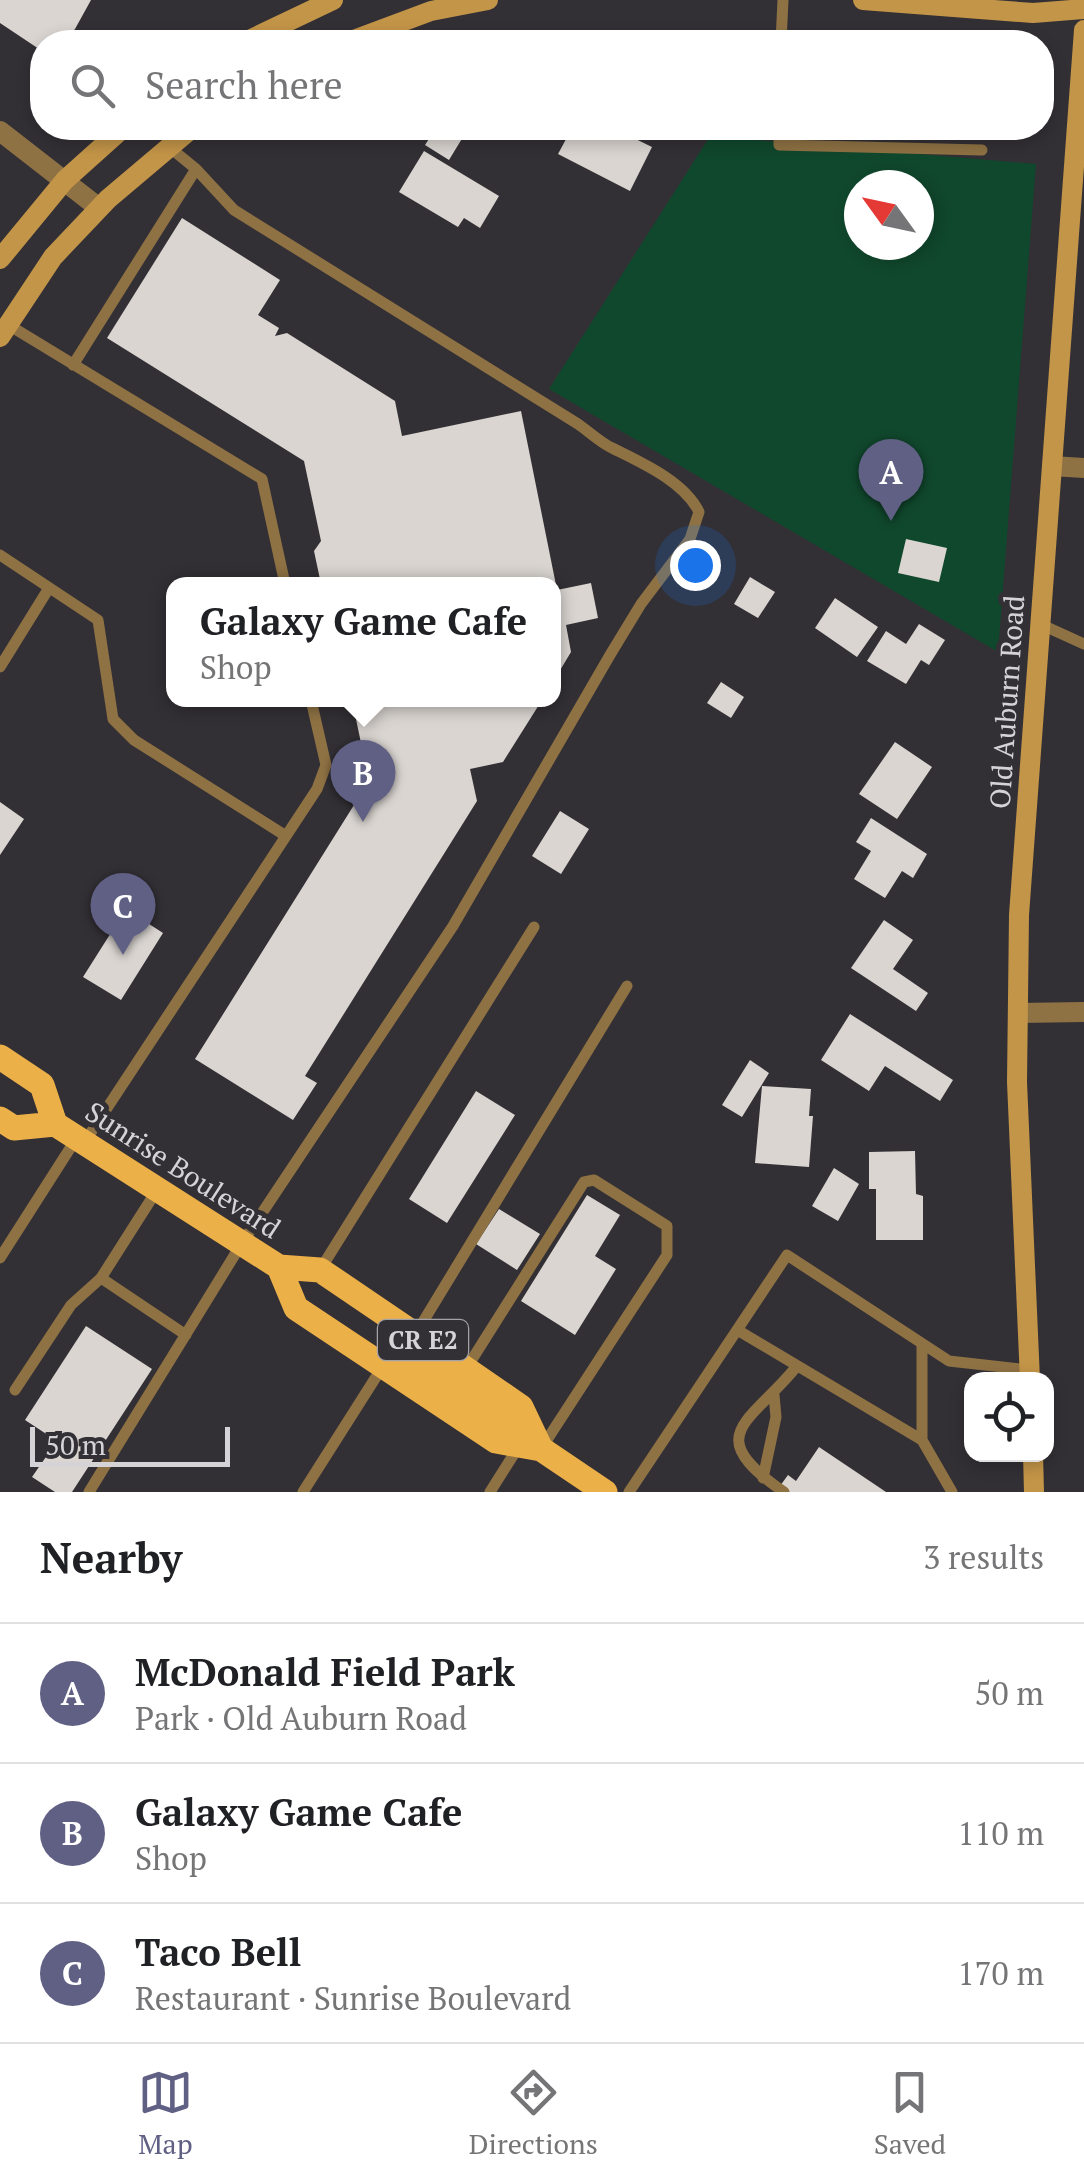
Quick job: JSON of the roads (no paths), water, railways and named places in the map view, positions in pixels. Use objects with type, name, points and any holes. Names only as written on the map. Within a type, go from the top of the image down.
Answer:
[{"type":"main road","points":[[270,30],[333,0]]},
{"type":"main road","points":[[381,30],[431,12],[488,0]]},
{"type":"main road","points":[[863,0],[1033,13],[1084,8]]},
{"type":"main road","points":[[1067,0],[1084,8]]},
{"type":"main road","name":"Old Auburn Road","points":[[1030,1372],[1018,1082],[1019,915],[1084,30]]},
{"type":"main road","points":[[0,259],[65,180],[110,140]]},
{"type":"main road","points":[[3,327],[53,257],[99,208],[176,140]]},
{"type":"main road","name":"Sunrise Boulevard","points":[[0,1057],[42,1086],[72,1135],[279,1267],[320,1270],[521,1407],[530,1448],[604,1492]]},
{"type":"main road","name":"Sunrise Boulevard","points":[[0,1118],[14,1128],[72,1135]]},
{"type":"main road","name":"Sunrise Boulevard","points":[[279,1267],[296,1308],[383,1366]]},
{"type":"main road","points":[[383,1366],[403,1361],[424,1370],[530,1448]]},
{"type":"main road","points":[[1033,1462],[1034,1492]]},
{"type":"street","points":[[0,131],[99,208]]},
{"type":"street","points":[[1052,466],[1084,468]]},
{"type":"street","points":[[1018,1012],[1084,1012]]},
{"type":"lane","points":[[782,0],[782,30]]},
{"type":"lane","points":[[779,140],[779,145],[982,150]]},
{"type":"lane","points":[[89,1492],[242,1243],[452,926],[641,604],[690,539],[699,512],[692,497],[625,452],[610,447],[234,210],[168,146]]},
{"type":"lane","points":[[73,365],[196,169]]},
{"type":"lane","points":[[3,327],[262,479],[283,577]]},
{"type":"lane","points":[[0,556],[98,620],[113,719],[134,740],[286,836]]},
{"type":"lane","points":[[0,667],[50,588]]},
{"type":"lane","points":[[1040,624],[1084,644]]},
{"type":"lane","points":[[0,1258],[72,1135],[316,789],[326,764],[313,707]]},
{"type":"lane","points":[[320,1270],[534,927]]},
{"type":"lane","points":[[416,1335],[627,986]]},
{"type":"lane","points":[[466,1368],[584,1182],[594,1180],[667,1226],[667,1255],[530,1448],[490,1492]]},
{"type":"lane","points":[[15,1390],[71,1305],[101,1278],[157,1190]]},
{"type":"lane","points":[[629,1492],[787,1255],[949,1362],[1011,1372]]},
{"type":"lane","points":[[101,1278],[186,1334]]},
{"type":"lane","points":[[739,1331],[922,1440],[952,1492]]},
{"type":"lane","points":[[922,1344],[922,1440]]},
{"type":"lane","points":[[303,1492],[383,1366]]},
{"type":"lane","points":[[784,1492],[744,1460],[738,1440],[746,1419],[774,1395],[797,1366]]},
{"type":"lane","points":[[763,1478],[776,1417],[774,1395]]},
{"type":"place","name":"McDonald Field Park","points":[[891,521]]},
{"type":"place","name":"Galaxy Game Cafe","points":[[363,822]]},
{"type":"place","name":"Taco Bell","points":[[123,955]]}]
